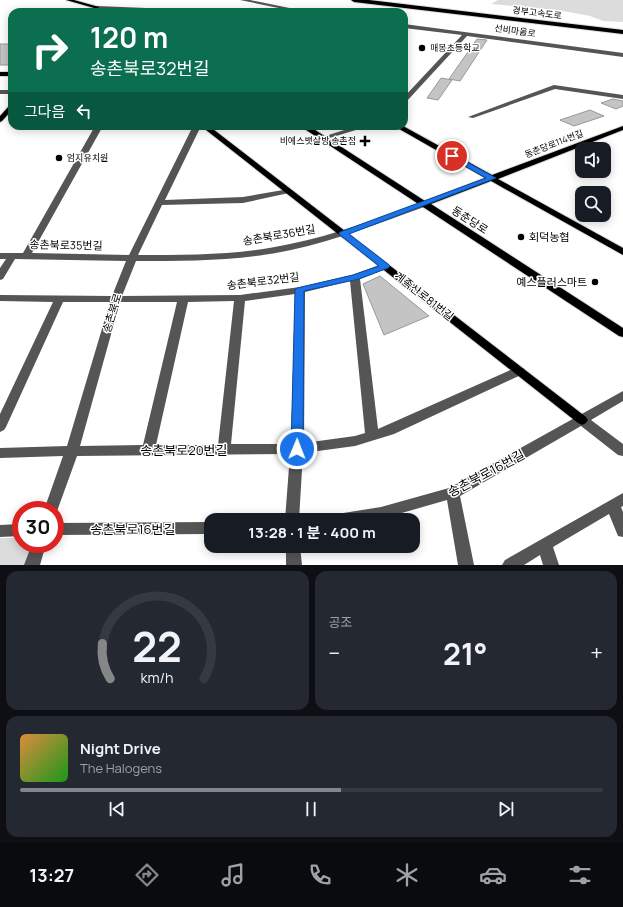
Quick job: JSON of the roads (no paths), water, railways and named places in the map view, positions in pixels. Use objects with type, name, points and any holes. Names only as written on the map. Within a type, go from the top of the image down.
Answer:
[{"type":"highway","name":"경부고속도로","points":[[354,0],[623,32]]},
{"type":"highway","name":"경부고속도로","points":[[375,0],[623,29]]},
{"type":"main road","points":[[68,0],[97,7]]},
{"type":"main road","points":[[0,120],[8,111]]},
{"type":"main road","name":"동춘당로114번길","points":[[424,204],[623,128]]},
{"type":"main road","name":"계족산로81번길","points":[[210,130],[582,420]]},
{"type":"main road","name":"동춘당로","points":[[310,130],[623,333]]},
{"type":"main road","points":[[405,130],[623,252]]},
{"type":"street","points":[[242,0],[285,8]]},
{"type":"street","points":[[97,7],[117,8]]},
{"type":"street","name":"선비마을로","points":[[408,27],[623,55]]},
{"type":"street","points":[[408,97],[466,34]]},
{"type":"street","points":[[471,118],[554,87],[623,97]]},
{"type":"street","points":[[26,256],[97,130]]},
{"type":"street","name":"송촌북로","points":[[54,501],[72,450],[116,299],[132,258],[195,130]]},
{"type":"street","points":[[323,138],[351,130]]},
{"type":"street","points":[[159,204],[243,200],[289,191]]},
{"type":"street","name":"송촌북로36번길","points":[[132,258],[213,256],[270,251],[318,241],[424,204]]},
{"type":"street","name":"송촌북로35번길","points":[[0,256],[132,258]]},
{"type":"street","points":[[0,277],[12,256]]},
{"type":"street","name":"송촌북로32번길","points":[[0,298],[240,298],[300,290],[355,277],[385,266]]},
{"type":"street","points":[[355,277],[372,437]]},
{"type":"street","points":[[292,513],[297,449],[300,290]]},
{"type":"street","points":[[224,450],[240,298]]},
{"type":"street","points":[[0,427],[59,299]]},
{"type":"street","points":[[148,450],[183,299]]},
{"type":"street","name":"송촌북로20번길","points":[[0,453],[72,450],[297,449],[372,437],[389,431],[519,371]]},
{"type":"street","name":"송촌북로16번길","points":[[381,513],[453,493],[623,395]]},
{"type":"street","name":"계족산로81번길","points":[[582,420],[623,451]]},
{"type":"street","points":[[453,493],[466,565]]},
{"type":"street","points":[[510,565],[618,502],[623,532]]},
{"type":"street","name":"송촌북로16번길","points":[[64,529],[204,528]]},
{"type":"street","points":[[0,531],[12,530]]},
{"type":"street","points":[[545,545],[551,565]]},
{"type":"street","points":[[32,565],[36,553]]},
{"type":"street","points":[[293,553],[294,565]]},
{"type":"place","name":"매봉초등학교","points":[[422,48]]},
{"type":"place","name":"비에스뱃살방 송촌점","points":[[365,141]]},
{"type":"place","name":"엄지유치원","points":[[59,158]]},
{"type":"place","name":"회덕농협","points":[[521,237]]},
{"type":"place","name":"예스플러스마트","points":[[595,282]]}]
